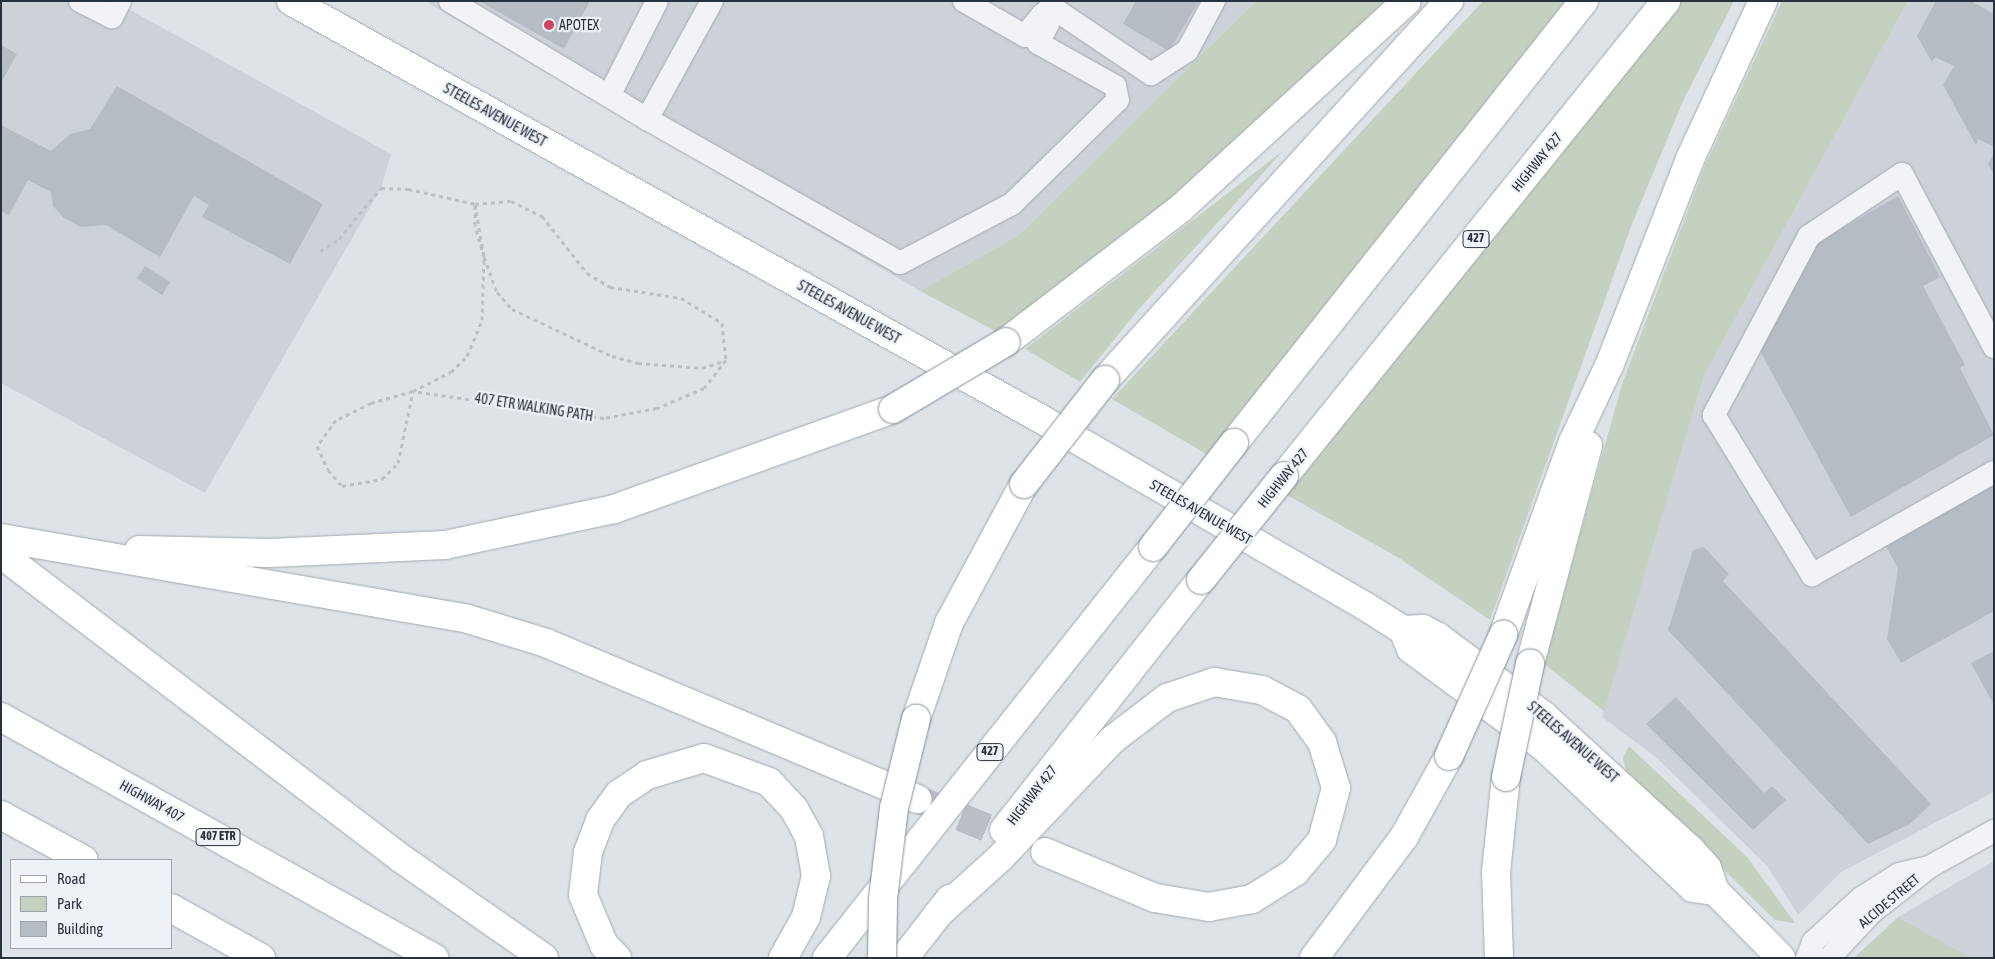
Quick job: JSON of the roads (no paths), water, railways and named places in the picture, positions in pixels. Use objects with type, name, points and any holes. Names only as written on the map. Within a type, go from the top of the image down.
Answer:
[{"type":"main road","name":"STEELES AVENUE WEST","points":[[291,1],[1041,419],[1403,630],[1411,649],[1544,747],[1693,888],[1715,891],[1781,958]]},
{"type":"main road","points":[[80,552],[170,548],[270,553],[445,546],[614,509],[893,409],[1006,342],[1181,208],[1407,1]]},
{"type":"main road","points":[[882,958],[883,899],[894,808],[916,719],[949,623],[1024,484],[1105,380],[1449,1]]},
{"type":"main road","name":"427","points":[[828,958],[1584,1]]},
{"type":"main road","name":"HIGHWAY 427","points":[[904,958],[1201,580],[1666,1]]},
{"type":"main road","points":[[1314,958],[1404,837],[1450,756],[1503,635],[1573,442],[1609,366],[1690,159],[1763,1]]},
{"type":"main road","points":[[1499,958],[1496,872],[1506,777],[1530,664],[1609,366]]},
{"type":"main road","points":[[1,538],[468,619],[546,643],[918,799]]},
{"type":"main road","points":[[1,554],[98,632],[402,860],[544,958]]},
{"type":"main road","points":[[938,914],[1000,858],[1112,740],[1167,698],[1214,682],[1262,690],[1298,709],[1322,742],[1336,788],[1322,840],[1295,872],[1252,899],[1209,906],[1155,898],[1045,852]]},
{"type":"main road","name":"HIGHWAY 407","points":[[1,717],[434,958]]},
{"type":"main road","points":[[617,958],[604,945],[584,895],[588,852],[600,820],[619,794],[646,775],[704,758],[769,782],[794,809],[809,836],[816,876],[806,917],[783,958]]},
{"type":"main road","points":[[1,815],[82,859]]},
{"type":"main road","points":[[172,909],[260,958]]},
{"type":"street","points":[[80,1],[112,17],[120,1]]},
{"type":"street","points":[[450,1],[647,119],[900,263],[1012,204],[1118,100],[1115,86],[1038,44],[1048,24],[1049,7]]},
{"type":"street","points":[[609,96],[658,1]]},
{"type":"street","points":[[647,119],[712,1]]},
{"type":"street","points":[[964,1],[1025,36],[1049,7]]},
{"type":"street","points":[[1049,7],[1151,74],[1187,51],[1214,1]]},
{"type":"street","points":[[1994,347],[1902,174],[1809,236],[1714,415],[1812,575],[1994,472]]},
{"type":"street","name":"ALCIDE STREET","points":[[1829,958],[1872,912],[1929,867],[1994,831]]},
{"type":"street","name":"ALCIDE STREET","points":[[1807,958],[1814,942],[1860,898],[1899,874],[1929,867]]},
{"type":"tunnel","points":[[922,801],[1045,852]]},
{"type":"place","name":"APOTEX","points":[[549,25]]}]
